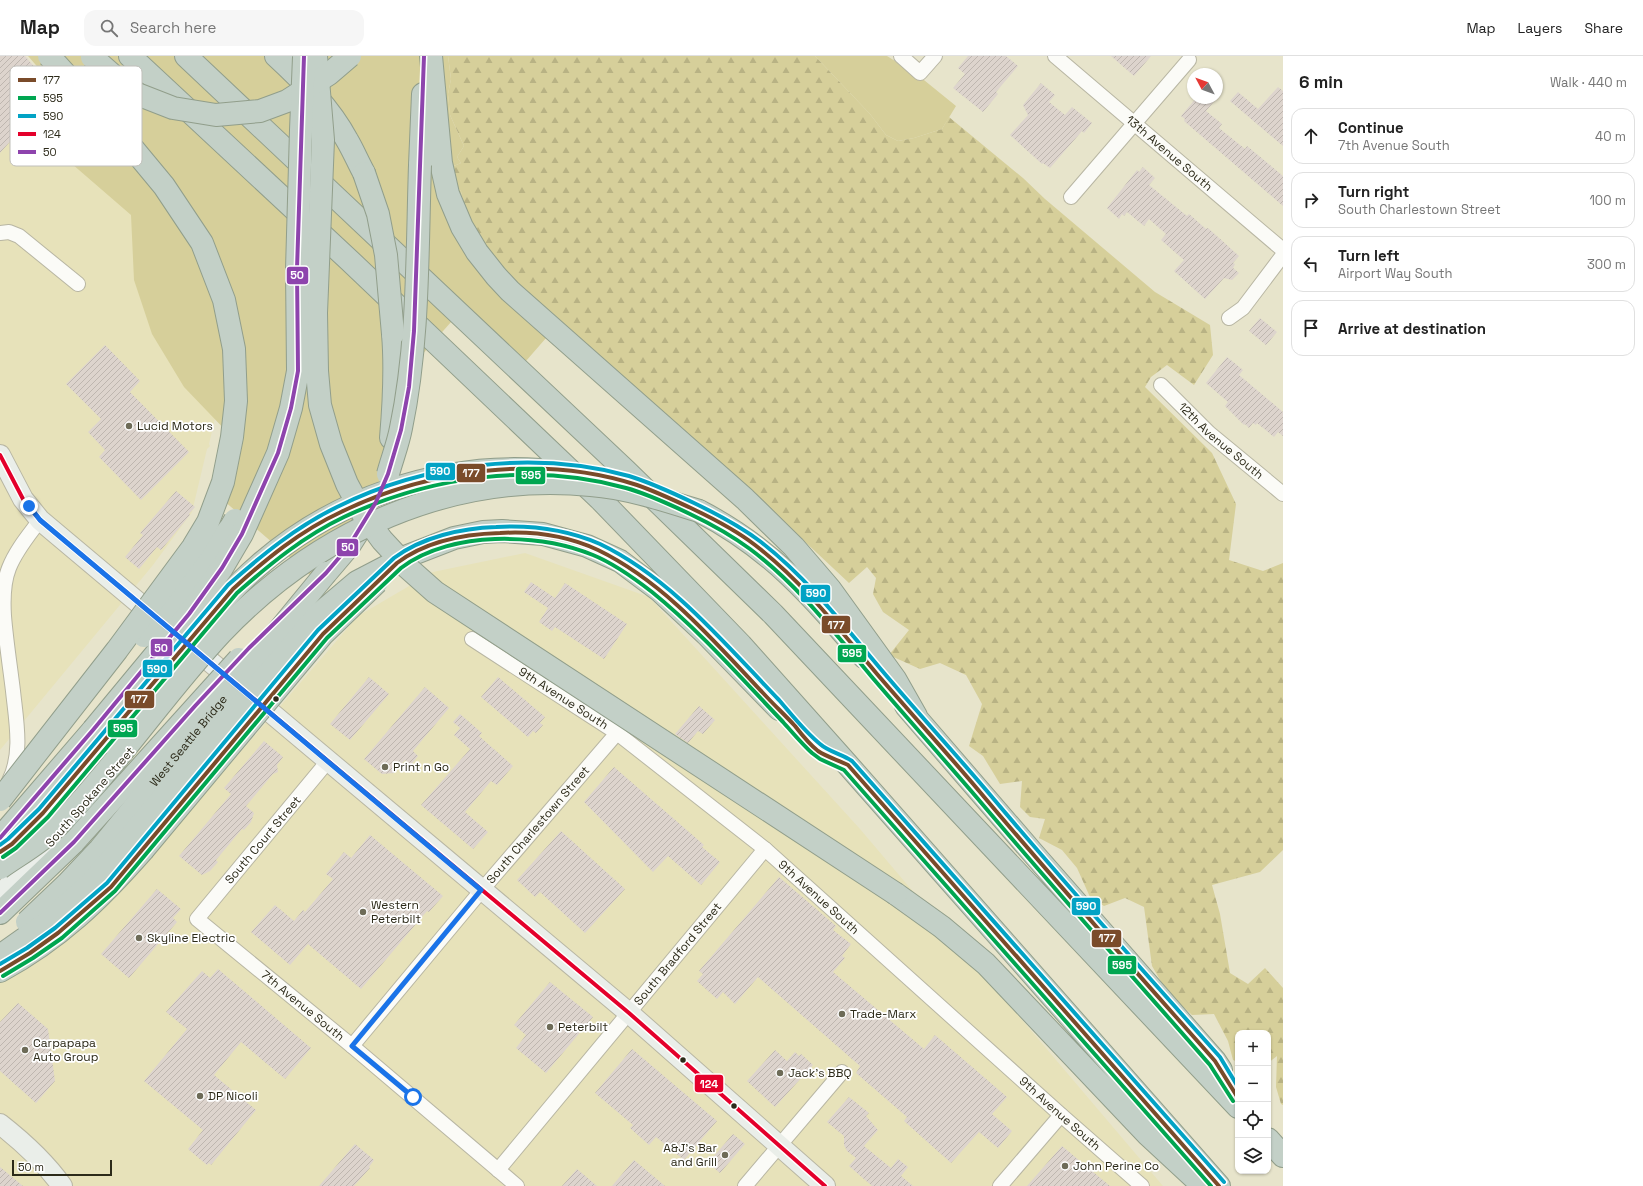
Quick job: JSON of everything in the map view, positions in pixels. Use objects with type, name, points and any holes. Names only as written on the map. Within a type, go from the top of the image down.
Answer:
[{"type":"highway","points":[[49,56],[58,66]]},
{"type":"highway","points":[[90,56],[102,66]]},
{"type":"highway","points":[[130,56],[141,66]]},
{"type":"highway","points":[[186,56],[625,470],[772,614],[1235,1103]]},
{"type":"highway","points":[[276,56],[292,70],[323,105],[347,139],[364,173],[378,214],[386,254],[395,376],[388,474]]},
{"type":"highway","points":[[0,852],[30,827],[99,736],[222,568],[242,534],[275,460],[291,408],[298,371],[297,269],[304,56]]},
{"type":"highway","points":[[316,56],[323,140],[316,314],[317,371],[320,405],[330,444],[346,484],[363,514],[382,540],[408,568],[435,592],[896,894],[942,927],[986,964],[1148,1135],[1203,1186]]},
{"type":"highway","points":[[142,96],[173,108],[216,115],[260,111],[286,101],[329,74],[350,56]]},
{"type":"highway","name":"West Seattle Bridge","points":[[0,942],[32,918],[100,849],[348,546],[376,502],[388,474],[401,430],[409,387],[414,331],[424,56]]},
{"type":"highway","points":[[431,56],[441,164],[446,187],[462,228],[480,257],[515,296],[770,522],[804,557],[822,595],[886,684],[916,716],[1004,820],[1215,1061],[1235,1093]]},
{"type":"highway","points":[[142,67],[233,154],[349,260],[600,499],[735,651],[817,750],[848,765],[1219,1186]]},
{"type":"highway","points":[[0,800],[117,650],[193,547],[208,522],[222,482],[232,436],[236,401],[234,348],[224,300],[202,244],[164,186],[142,159]]},
{"type":"highway","points":[[0,808],[177,597],[231,527],[251,489],[271,442],[289,370],[297,269]]},
{"type":"highway","points":[[0,838],[99,736],[222,602],[259,565],[316,524],[390,490],[432,478],[458,473],[506,469],[576,472],[633,484],[699,511],[730,528],[755,545],[786,571],[822,595]]},
{"type":"highway","points":[[5,877],[62,822],[113,763],[210,645],[244,610],[312,556],[344,537],[392,514],[444,497],[481,488],[524,483],[566,483],[610,487],[699,511]]},
{"type":"highway","points":[[0,956],[48,922],[91,883],[317,616],[357,582],[405,558],[454,538],[483,532],[502,531],[534,533],[578,543],[612,557],[643,578],[698,625],[735,651]]},
{"type":"highway","points":[[0,971],[34,952],[81,916],[111,887],[323,634],[405,558]]},
{"type":"highway","points":[[0,912],[74,842],[233,665],[326,573]]},
{"type":"highway","points":[[1271,1142],[1283,1156]]},
{"type":"main road","points":[[0,455],[23,499],[40,520],[629,1013],[825,1186]]},
{"type":"main road","name":"South Spokane Street","points":[[0,896],[5,877],[62,830],[207,660]]},
{"type":"main road","points":[[0,1124],[18,1138],[43,1162],[62,1186]]},
{"type":"street","points":[[901,56],[920,72],[935,56]]},
{"type":"street","name":"13th Avenue South","points":[[1055,56],[1283,250]]},
{"type":"street","points":[[1071,197],[1189,60]]},
{"type":"street","points":[[0,233],[9,232],[19,236],[78,284]]},
{"type":"street","points":[[1229,318],[1242,308],[1283,255]]},
{"type":"street","name":"12th Avenue South","points":[[1160,385],[1209,433],[1283,494]]},
{"type":"street","points":[[0,793],[14,771],[17,754],[18,731],[5,629],[4,586],[8,568],[40,520]]},
{"type":"street","name":"9th Avenue South","points":[[472,639],[617,733],[765,849],[1061,1116],[1142,1186]]},
{"type":"street","name":"South Charlestown Street","points":[[352,1046],[481,890],[617,733]]},
{"type":"street","name":"South Court Street","points":[[197,919],[328,761]]},
{"type":"street","name":"South Bradford Street","points":[[498,1170],[765,849]]},
{"type":"street","name":"7th Avenue South","points":[[197,919],[352,1046],[517,1186]]},
{"type":"street","points":[[745,1186],[842,1072]]},
{"type":"street","points":[[1000,1186],[1061,1116]]},
{"type":"shaded area","points":[[0,56],[22,56],[31,66],[10,66],[10,166],[114,166],[221,393],[209,444],[210,446],[207,449],[192,512],[153,565],[0,750]]},
{"type":"shaded area","points":[[525,553],[649,597],[860,829],[1163,1186],[0,1186],[0,976],[169,835],[358,616],[433,572]]},
{"type":"green space","points":[[28,56],[448,56],[451,79],[448,94],[450,115],[464,146],[457,157],[461,163],[449,168],[453,184],[461,191],[466,217],[560,322],[519,369],[459,313],[405,374],[380,479],[353,535],[317,581],[216,494],[231,436],[184,387],[152,334],[134,280],[131,215],[74,166],[142,166],[142,66],[37,66]]},
{"type":"green space","points":[[448,56],[815,56],[870,114],[886,135],[898,141],[914,138],[942,129],[949,117],[1023,178],[1045,199],[1155,292],[1210,325],[1213,355],[1194,385],[1167,365],[1151,377],[1145,387],[1212,453],[1236,504],[1229,560],[1263,571],[1283,563],[1283,850],[1260,872],[1212,885],[1220,914],[1230,973],[1248,984],[1265,968],[1283,988],[1283,1105],[1281,1104],[1276,1087],[1277,1056],[1271,1061],[1271,1030],[1235,1030],[1235,1061],[1233,1060],[1228,1041],[1214,1014],[1192,1015],[1167,992],[1152,966],[1144,907],[1125,898],[1104,906],[1090,897],[1077,868],[1062,850],[1039,838],[1045,819],[1030,817],[1020,807],[1022,781],[1000,784],[983,756],[969,746],[982,704],[966,675],[940,663],[920,669],[889,655],[909,630],[883,612],[873,594],[876,578],[867,567],[849,583],[786,524],[495,261],[466,217],[461,191],[453,184],[449,168],[461,163],[457,157],[464,146],[450,115],[448,94],[451,79]]},
{"type":"green space","points":[[815,56],[887,56],[919,76],[956,106],[942,129],[914,138],[898,141],[886,135],[870,114]]},
{"type":"building","points":[[0,56],[25,56],[34,66],[10,66],[10,142],[0,153]]},
{"type":"building","points":[[968,56],[1006,56],[1018,66],[996,92],[998,94],[983,112],[953,88],[965,74],[958,68]]},
{"type":"building","points":[[1111,56],[1151,56],[1134,76]]},
{"type":"building","points":[[1041,83],[1055,95],[1049,102],[1065,115],[1072,107],[1092,123],[1084,133],[1082,131],[1050,168],[1043,163],[1042,164],[1010,135],[1028,115],[1023,105]]},
{"type":"building","points":[[1278,87],[1283,91],[1283,146],[1230,101],[1238,92],[1258,109]]},
{"type":"building","points":[[1191,104],[1212,104],[1206,111],[1222,124],[1219,128],[1245,149],[1247,146],[1283,176],[1283,206],[1184,121],[1185,119],[1181,116]]},
{"type":"building","points":[[1143,167],[1155,178],[1149,185],[1187,216],[1189,214],[1206,229],[1208,228],[1239,256],[1233,263],[1235,264],[1233,268],[1239,273],[1232,280],[1224,278],[1205,299],[1174,271],[1184,260],[1161,240],[1166,234],[1149,219],[1144,226],[1127,212],[1124,216],[1122,214],[1119,219],[1107,208],[1137,170],[1139,172]]},
{"type":"building","points":[[1260,318],[1277,332],[1266,345],[1249,331]]},
{"type":"building","name":"Lucid Motors","points":[[105,345],[140,381],[130,392],[189,452],[141,500],[99,457],[105,450],[88,432],[101,419],[66,384]]},
{"type":"building","points":[[1227,357],[1243,370],[1239,375],[1283,412],[1283,436],[1278,432],[1274,437],[1257,423],[1256,425],[1253,423],[1249,428],[1245,424],[1244,425],[1225,406],[1228,402],[1206,383]]},
{"type":"building","points":[[176,491],[195,507],[161,550],[157,547],[139,569],[125,557],[143,535],[140,533]]},
{"type":"building","points":[[531,582],[555,598],[565,583],[627,624],[604,659],[555,627],[552,631],[539,622],[548,608],[524,592]]},
{"type":"building","points":[[369,677],[389,694],[350,740],[330,724]]},
{"type":"building","points":[[498,677],[545,717],[540,723],[543,725],[536,733],[533,731],[528,737],[481,697]]},
{"type":"building","points":[[425,687],[449,708],[413,751],[418,756],[411,765],[405,760],[394,773],[382,774],[364,759]]},
{"type":"building","points":[[699,706],[715,720],[703,734],[698,731],[688,743],[675,734]]},
{"type":"building","points":[[460,714],[482,733],[479,736],[513,766],[497,785],[491,781],[465,812],[488,832],[473,849],[421,805],[470,749],[454,735],[460,728],[453,722]]},
{"type":"building","points":[[264,741],[283,757],[277,765],[278,772],[273,774],[246,806],[254,813],[251,822],[244,830],[242,829],[216,860],[218,862],[210,871],[202,875],[179,856],[231,794],[224,788]]},
{"type":"building","points":[[614,767],[704,845],[702,847],[720,862],[701,885],[668,856],[653,872],[584,802]]},
{"type":"building","points":[[561,831],[625,889],[585,933],[540,892],[535,897],[517,880]]},
{"type":"building","name":"Western Peterbilt","points":[[370,835],[443,896],[429,912],[427,911],[361,989],[308,944],[290,965],[251,932],[275,905],[294,921],[303,910],[305,912],[333,879],[326,874],[344,852],[351,858]]},
{"type":"building","name":"Trade-Marx","points":[[779,877],[836,926],[833,930],[851,944],[842,956],[845,958],[833,972],[924,1049],[935,1035],[1007,1097],[992,1114],[1012,1131],[998,1148],[979,1132],[951,1163],[904,1121],[907,1117],[856,1073],[860,1066],[758,977],[735,1004],[723,992],[717,999],[697,981],[703,974],[699,971]]},
{"type":"building","name":"Skyline Electric","points":[[157,889],[181,909],[173,918],[177,922],[129,978],[101,954]]},
{"type":"building","points":[[218,969],[311,1048],[285,1079],[241,1042],[214,1075],[256,1110],[211,1165],[209,1163],[207,1165],[188,1149],[203,1130],[144,1081],[187,1029],[166,1012],[202,971],[210,978]]},
{"type":"building","name":"Peterbilt","points":[[550,982],[593,1017],[546,1073],[516,1048],[526,1035],[514,1025]]},
{"type":"building","name":"Carpapapa Auto Group","points":[[18,1003],[48,1029],[55,1081],[36,1103],[0,1071],[0,1022]]},
{"type":"building","points":[[632,1049],[717,1121],[684,1160],[656,1137],[649,1145],[630,1128],[633,1125],[595,1093]]},
{"type":"building","name":"Jack's BBQ","points":[[775,1050],[787,1061],[795,1052],[799,1056],[801,1054],[813,1065],[775,1107],[747,1081]]},
{"type":"building","points":[[849,1097],[869,1113],[866,1116],[878,1130],[864,1146],[891,1168],[898,1159],[908,1167],[901,1176],[913,1186],[872,1186],[849,1166],[856,1158],[847,1151],[844,1145],[844,1136],[827,1122]]},
{"type":"building","name":"A&J's Bar and Grill","points":[[733,1134],[745,1144],[720,1173],[708,1163]]},
{"type":"building","points":[[355,1144],[374,1160],[369,1167],[370,1168],[354,1186],[319,1186]]},
{"type":"building","name":"John Perine Co","points":[[1062,1146],[1110,1186],[1027,1186]]},
{"type":"building","points":[[634,1160],[665,1186],[612,1186]]},
{"type":"building","points":[[0,1167],[23,1186],[0,1186]]},
{"type":"building","points":[[577,1169],[597,1186],[562,1186]]},
{"type":"transit line","name":"50","points":[[0,838],[93,730],[189,614],[222,568],[242,534],[278,453],[291,408],[298,371],[297,269],[304,56]]},
{"type":"transit line","name":"50","points":[[0,913],[74,842],[195,706],[249,648],[326,573],[349,546],[376,502],[388,474],[401,430],[409,387],[414,331],[424,56]]},
{"type":"transit line","name":"124","points":[[0,455],[23,499],[40,520],[629,1013],[825,1186]]},
{"type":"transit line","name":"590","points":[[0,845],[39,809],[228,585],[267,552],[307,523],[337,507],[371,492],[406,480],[443,471],[480,465],[518,463],[556,464],[593,468],[629,476],[646,482],[711,511],[753,536],[793,570],[837,617],[1076,895],[1220,1057],[1235,1082]]},
{"type":"transit line","name":"177","points":[[0,852],[12,844],[43,813],[233,589],[271,556],[311,528],[341,512],[375,497],[411,485],[448,476],[486,471],[525,469],[563,470],[601,475],[637,485],[652,491],[681,503],[718,522],[755,545],[789,574],[834,623],[1099,930],[1215,1061],[1235,1093]]},
{"type":"transit line","name":"595","points":[[3,857],[16,848],[48,817],[237,593],[275,561],[315,533],[344,517],[377,503],[447,483],[483,477],[519,475],[555,476],[591,480],[642,493],[698,518],[743,544],[783,577],[814,609],[1035,866],[1210,1065],[1233,1101]]},
{"type":"transit line","name":"590","points":[[0,964],[27,948],[55,928],[107,883],[318,630],[394,558],[417,544],[430,539],[470,529],[523,527],[562,532],[600,544],[626,558],[650,575],[696,614],[779,700],[814,739],[827,749],[852,761],[1224,1182]]},
{"type":"transit line","name":"177","points":[[0,971],[30,953],[58,933],[111,887],[323,634],[397,563],[408,555],[433,544],[473,535],[525,533],[563,538],[598,550],[622,563],[645,579],[687,614],[818,751],[848,765],[1219,1186]]},
{"type":"transit line","name":"595","points":[[3,976],[62,938],[115,891],[327,638],[401,568],[422,555],[458,543],[495,539],[520,539],[557,544],[601,559],[624,572],[645,587],[687,623],[736,672],[812,753],[820,759],[844,770],[1211,1186]]},
{"type":"place","name":"Lucid Motors","points":[[129,426]]},
{"type":"place","name":"Print n Go","points":[[385,767]]},
{"type":"place","name":"Western Peterbilt","points":[[363,912]]},
{"type":"place","name":"Skyline Electric","points":[[139,938]]},
{"type":"place","name":"Trade-Marx","points":[[842,1014]]},
{"type":"place","name":"Peterbilt","points":[[550,1027]]},
{"type":"place","name":"Carpapapa Auto Group","points":[[25,1050]]},
{"type":"place","name":"Jack's BBQ","points":[[780,1073]]},
{"type":"place","name":"DP Nicoli","points":[[200,1096]]},
{"type":"place","name":"A&J's Bar and Grill","points":[[725,1155]]},
{"type":"place","name":"John Perine Co","points":[[1065,1166]]},
{"type":"route","points":[[29,506],[40,520],[481,890],[352,1046],[413,1097]]}]
